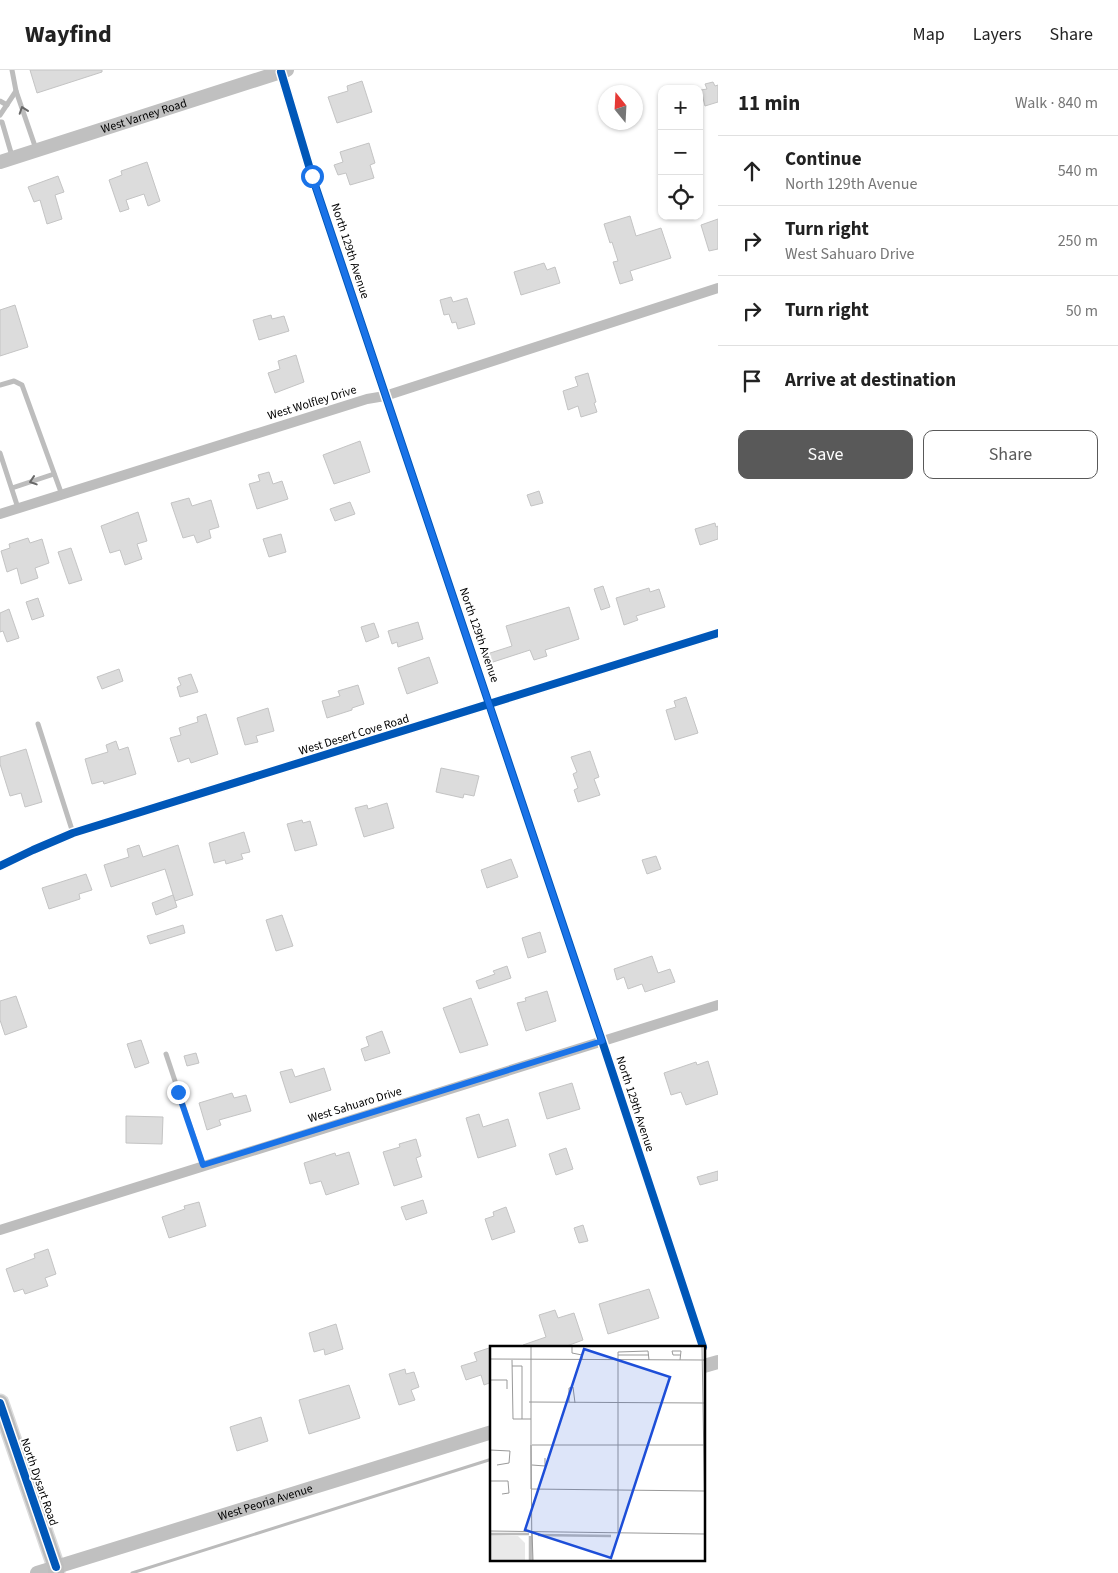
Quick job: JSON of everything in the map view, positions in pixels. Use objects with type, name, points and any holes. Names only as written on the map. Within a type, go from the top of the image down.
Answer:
[{"type":"main road","name":"West Varney Road","points":[[6,160],[283,71]]},
{"type":"main road","name":"North Dysart Road","points":[[0,1403],[58,1571]]},
{"type":"main road","name":"West Peoria Avenue","points":[[37,1573],[58,1571],[490,1433]]},
{"type":"street","name":"North 129th Avenue","points":[[283,71],[312,176],[602,1041],[702,1346]]},
{"type":"street","name":"West Wolfley Drive","points":[[0,514],[358,402],[385,396],[718,288]]},
{"type":"street","name":"West Desert Cove Road","points":[[0,866],[73,833],[718,633]]},
{"type":"street","name":"West Sahuaro Drive","points":[[0,1230],[718,1005]]},
{"type":"lane","points":[[12,70],[16,90],[36,150]]},
{"type":"lane","points":[[0,115],[16,90]]},
{"type":"lane","points":[[0,101],[7,105]]},
{"type":"lane","points":[[0,122],[2,122],[6,160]]},
{"type":"lane","points":[[0,385],[14,380],[22,385],[62,495]]},
{"type":"lane","points":[[0,453],[18,508]]},
{"type":"lane","points":[[12,488],[54,474]]},
{"type":"lane","points":[[38,724],[73,833]]},
{"type":"lane","points":[[166,1054],[203,1165]]},
{"type":"building","points":[[30,70],[102,70],[102,72],[37,93]]},
{"type":"building","points":[[362,81],[372,112],[337,123],[328,97],[348,91],[347,86]]},
{"type":"building","points":[[713,82],[715,86],[718,85],[718,102],[705,106],[703,90],[707,89],[705,84]]},
{"type":"building","points":[[369,143],[375,163],[370,165],[374,178],[350,185],[346,173],[338,175],[334,165],[343,162],[340,152]]},
{"type":"building","points":[[147,162],[160,201],[148,206],[144,194],[126,200],[129,209],[120,212],[109,180],[122,175],[121,171]]},
{"type":"building","points":[[58,176],[64,192],[55,195],[62,219],[47,224],[40,200],[34,202],[28,187]]},
{"type":"building","points":[[630,216],[636,236],[661,228],[671,258],[630,271],[633,280],[620,284],[613,262],[618,261],[604,224]]},
{"type":"building","points":[[718,219],[718,249],[709,251],[701,225]]},
{"type":"building","points":[[544,263],[547,270],[555,267],[560,283],[521,295],[514,272]]},
{"type":"building","points":[[451,297],[453,302],[467,298],[475,324],[458,329],[456,322],[452,323],[449,314],[444,315],[440,300]]},
{"type":"building","points":[[15,305],[28,347],[0,356],[0,310]]},
{"type":"building","points":[[271,315],[272,319],[284,316],[289,331],[259,340],[253,320]]},
{"type":"building","points":[[296,355],[304,382],[275,393],[268,373],[280,369],[278,361]]},
{"type":"building","points":[[588,373],[597,412],[581,417],[578,406],[568,410],[563,391],[578,386],[575,377]]},
{"type":"building","points":[[360,441],[370,472],[334,484],[323,455]]},
{"type":"building","points":[[269,472],[273,484],[282,481],[288,499],[257,509],[249,484],[260,481],[258,475]]},
{"type":"building","points":[[539,491],[543,503],[531,506],[527,495]]},
{"type":"building","points":[[189,498],[192,506],[211,500],[219,527],[209,530],[211,538],[197,543],[194,535],[183,538],[171,503]]},
{"type":"building","points":[[350,502],[355,514],[335,521],[330,509]]},
{"type":"building","points":[[138,512],[147,541],[137,544],[142,559],[125,565],[120,550],[110,553],[101,526]]},
{"type":"building","points":[[715,523],[716,527],[718,526],[718,539],[700,545],[695,529]]},
{"type":"building","points":[[281,534],[286,552],[269,557],[263,539]]},
{"type":"building","points":[[28,538],[30,543],[42,539],[49,563],[35,568],[38,578],[21,584],[17,568],[7,572],[1,551],[10,548],[9,544]]},
{"type":"building","points":[[71,548],[82,580],[69,584],[58,552]]},
{"type":"building","points":[[603,586],[610,607],[601,610],[594,589]]},
{"type":"building","points":[[649,588],[650,592],[659,589],[665,607],[636,616],[638,620],[624,625],[616,598]]},
{"type":"building","points":[[38,598],[44,616],[32,620],[26,602]]},
{"type":"building","points":[[569,607],[579,639],[545,650],[547,656],[534,660],[530,650],[490,663],[487,654],[512,646],[506,626]]},
{"type":"building","points":[[9,609],[19,638],[7,642],[3,631],[0,632],[0,613]]},
{"type":"building","points":[[418,622],[423,639],[398,647],[397,642],[392,644],[388,631]]},
{"type":"building","points":[[374,623],[379,637],[366,642],[361,627]]},
{"type":"building","points":[[429,657],[438,683],[407,694],[398,668]]},
{"type":"building","points":[[119,669],[123,681],[102,689],[97,677]]},
{"type":"building","points":[[191,674],[198,692],[180,697],[177,687],[181,685],[178,678]]},
{"type":"building","points":[[358,685],[364,704],[327,718],[322,701],[340,696],[338,691]]},
{"type":"building","points":[[686,697],[698,733],[675,740],[666,710],[676,707],[674,701]]},
{"type":"building","points":[[268,708],[274,731],[256,736],[258,742],[245,745],[237,718]]},
{"type":"building","points":[[206,714],[218,754],[191,763],[189,758],[178,762],[170,738],[181,735],[179,728],[198,722],[197,717]]},
{"type":"building","points":[[116,741],[119,750],[128,747],[136,774],[104,784],[103,781],[92,784],[85,759],[108,752],[106,745]]},
{"type":"building","points":[[26,749],[42,802],[25,807],[21,793],[10,796],[0,764],[0,757]]},
{"type":"building","points":[[590,751],[599,777],[594,779],[600,795],[578,802],[574,790],[578,788],[573,774],[577,772],[571,757]]},
{"type":"building","points":[[441,768],[479,776],[474,796],[464,794],[463,798],[436,792]]},
{"type":"building","points":[[387,803],[394,828],[364,837],[355,808],[367,805],[368,809]]},
{"type":"building","points":[[302,820],[303,823],[310,821],[317,845],[295,851],[287,824]]},
{"type":"building","points":[[244,832],[250,852],[241,854],[243,859],[226,864],[225,860],[214,863],[209,843]]},
{"type":"building","points":[[139,845],[143,857],[178,845],[193,895],[175,901],[165,869],[111,887],[104,865],[129,857],[127,849]]},
{"type":"building","points":[[656,856],[661,869],[647,874],[642,860]]},
{"type":"building","points":[[511,859],[518,877],[487,888],[481,870]]},
{"type":"building","points":[[86,874],[92,890],[79,894],[80,899],[49,909],[42,888]]},
{"type":"building","points":[[173,895],[177,907],[156,915],[152,903]]},
{"type":"building","points":[[282,915],[293,946],[276,951],[266,920]]},
{"type":"building","points":[[183,925],[185,933],[150,944],[147,936]]},
{"type":"building","points":[[540,932],[546,952],[528,958],[522,938]]},
{"type":"building","points":[[652,956],[658,973],[670,969],[675,982],[645,992],[642,984],[628,989],[624,977],[617,980],[614,969]]},
{"type":"building","points":[[507,966],[511,978],[479,989],[476,981],[495,974],[493,971]]},
{"type":"building","points":[[547,991],[556,1021],[526,1031],[517,1003],[526,1001],[525,998]]},
{"type":"building","points":[[16,996],[27,1027],[5,1035],[0,1020],[0,1001]]},
{"type":"building","points":[[471,998],[488,1045],[460,1053],[443,1008]]},
{"type":"building","points":[[382,1031],[390,1053],[365,1061],[361,1049],[369,1046],[366,1037]]},
{"type":"building","points":[[141,1040],[149,1063],[135,1068],[127,1044]]},
{"type":"building","points":[[196,1053],[199,1063],[187,1066],[184,1056]]},
{"type":"building","points":[[708,1061],[718,1094],[686,1105],[681,1092],[671,1095],[664,1073],[696,1062],[697,1065]]},
{"type":"building","points":[[324,1068],[331,1090],[290,1103],[280,1072],[292,1069],[295,1077]]},
{"type":"building","points":[[572,1083],[580,1109],[547,1119],[539,1093]]},
{"type":"building","points":[[232,1093],[234,1098],[246,1095],[251,1111],[219,1120],[221,1125],[207,1130],[199,1103]]},
{"type":"building","points":[[479,1114],[483,1127],[508,1119],[516,1146],[478,1158],[466,1118]]},
{"type":"building","points":[[126,1116],[163,1117],[162,1144],[126,1143]]},
{"type":"building","points":[[416,1139],[421,1156],[416,1158],[422,1177],[394,1186],[383,1152],[400,1147],[399,1144]]},
{"type":"building","points":[[566,1148],[573,1169],[556,1175],[549,1154]]},
{"type":"building","points":[[349,1152],[359,1184],[326,1195],[321,1181],[310,1184],[304,1163],[335,1153],[336,1156]]},
{"type":"building","points":[[718,1171],[718,1180],[700,1185],[697,1177]]},
{"type":"building","points":[[423,1200],[427,1213],[406,1220],[401,1207]]},
{"type":"building","points":[[199,1202],[206,1226],[169,1238],[162,1217],[185,1209],[184,1206]]},
{"type":"building","points":[[506,1207],[515,1232],[492,1240],[485,1219],[494,1216],[493,1212]]},
{"type":"building","points":[[583,1225],[588,1241],[579,1243],[574,1228]]},
{"type":"building","points":[[48,1249],[56,1274],[45,1278],[48,1286],[25,1294],[23,1289],[14,1292],[6,1269],[35,1258],[34,1254]]},
{"type":"building","points":[[649,1289],[659,1318],[608,1334],[599,1304]]},
{"type":"building","points":[[555,1310],[558,1318],[574,1313],[583,1340],[567,1346],[523,1346],[546,1337],[539,1315]]},
{"type":"building","points":[[336,1324],[343,1349],[325,1355],[324,1349],[314,1352],[309,1333]]},
{"type":"building","points":[[490,1348],[490,1383],[484,1385],[481,1375],[466,1380],[461,1366],[477,1361],[474,1353]]},
{"type":"building","points":[[405,1369],[406,1374],[414,1372],[419,1387],[411,1390],[415,1400],[399,1405],[389,1374]]},
{"type":"building","points":[[349,1385],[360,1418],[309,1434],[299,1400]]},
{"type":"building","points":[[261,1417],[268,1441],[237,1451],[230,1427]]},
{"type":"waterway","points":[[132,1573],[490,1460]]},
{"type":"cycle path","points":[[281,72],[312,176],[703,1346]]},
{"type":"cycle path","points":[[0,866],[73,833],[718,633]]},
{"type":"cycle path","points":[[0,1403],[56,1567]]},
{"type":"route","points":[[178,1092],[203,1165],[602,1041],[312,176]]}]
